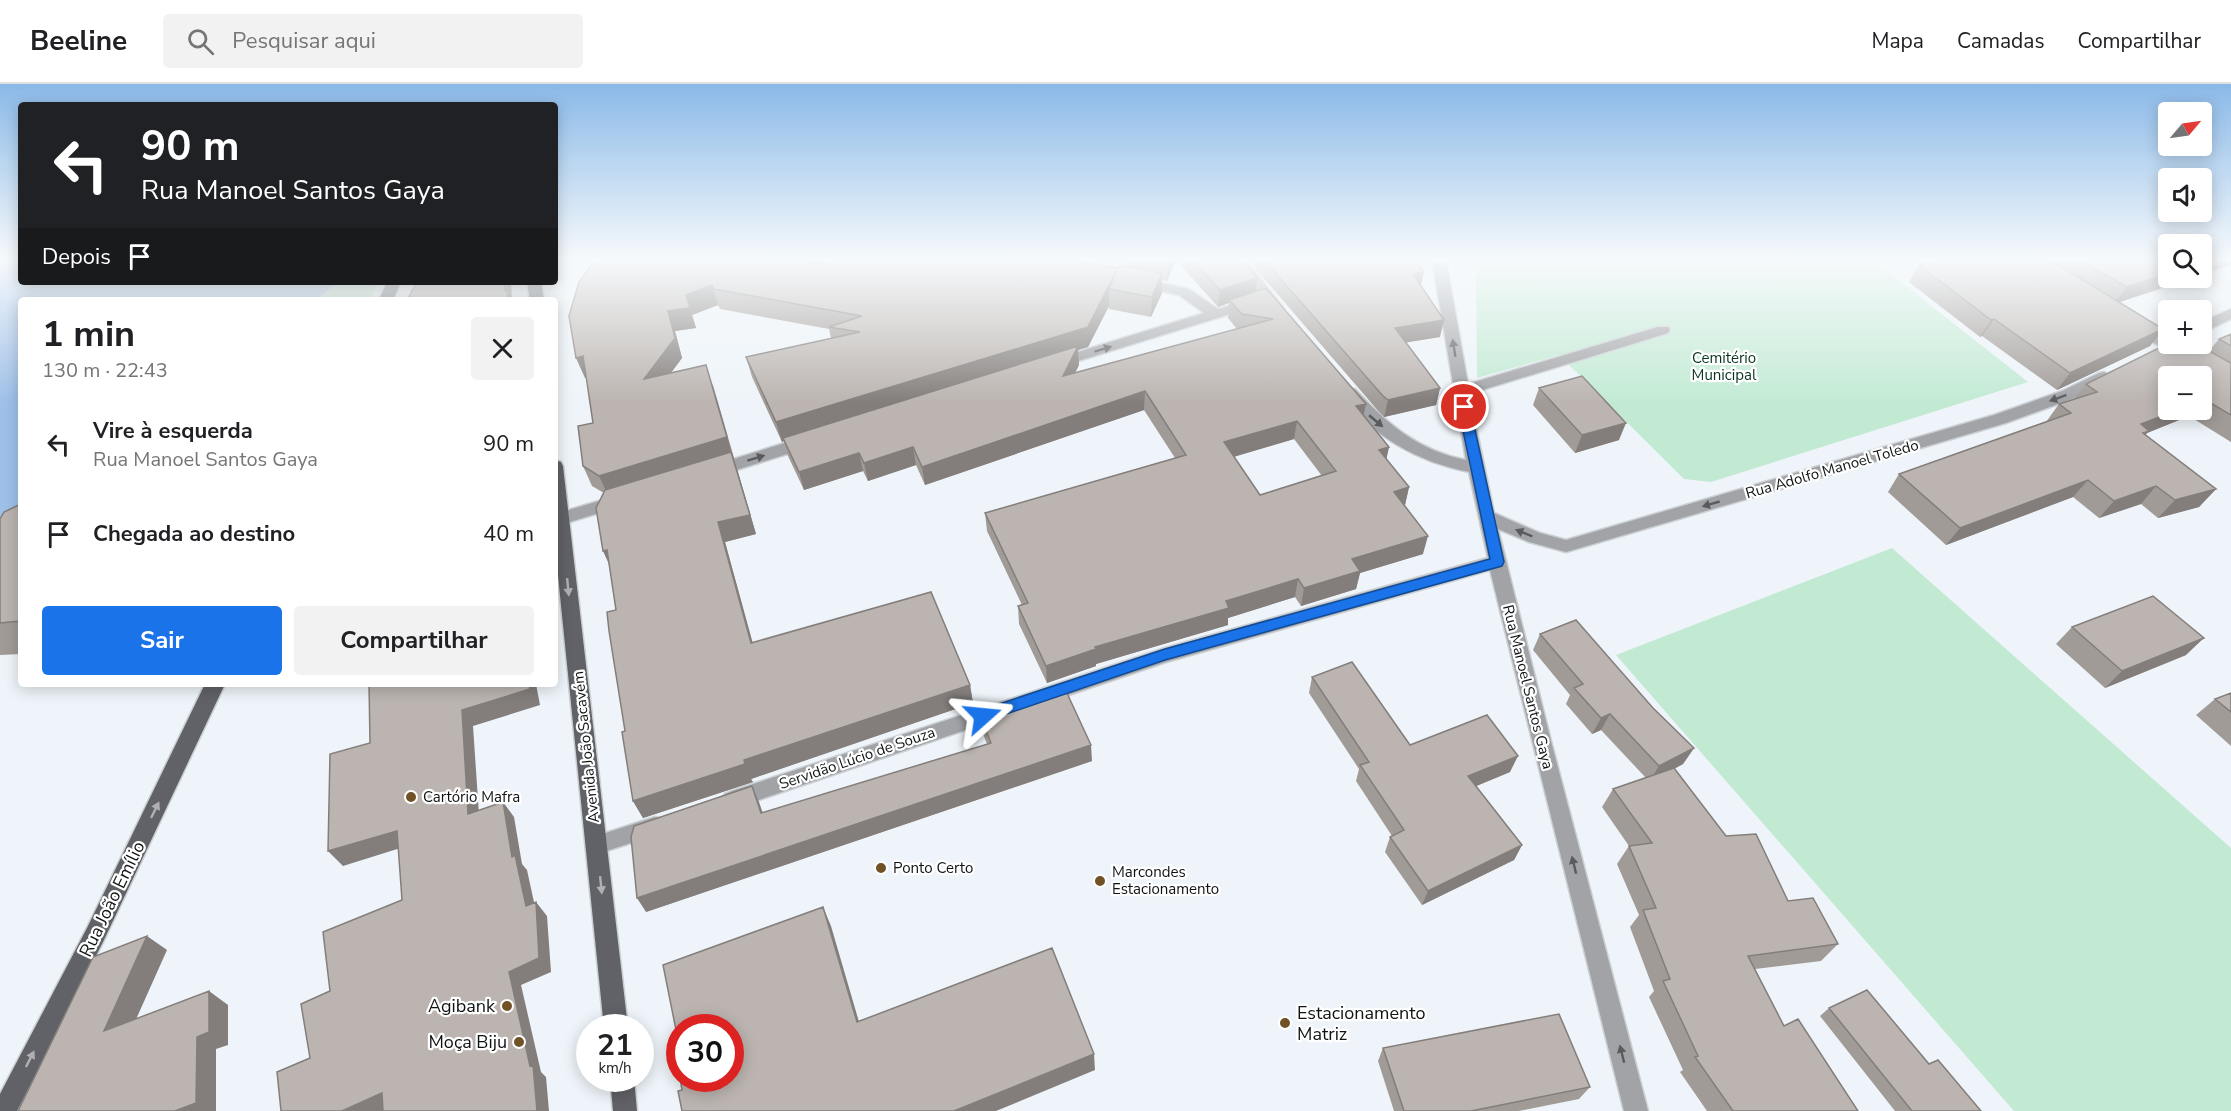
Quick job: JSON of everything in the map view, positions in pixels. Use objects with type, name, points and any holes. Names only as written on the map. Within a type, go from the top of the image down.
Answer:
[{"type":"main road","name":"Avenida João Sacavém","points":[[558,498],[615,1014]]},
{"type":"main road","name":"Rua João Emílio","points":[[4,1111],[95,936],[214,687]]},
{"type":"main road","points":[[623,1092],[625,1111]]},
{"type":"street","points":[[1207,308],[1216,314]]},
{"type":"street","points":[[1046,367],[1236,308]]},
{"type":"street","points":[[1276,308],[1290,324]]},
{"type":"street","name":"Rua Manoel Santos Gaya","points":[[1447,308],[1486,516],[1636,1111]]},
{"type":"street","points":[[2212,323],[2231,314]]},
{"type":"street","points":[[2126,321],[2158,338]]},
{"type":"street","points":[[1461,391],[1663,330]]},
{"type":"street","points":[[2147,355],[2158,350]]},
{"type":"street","points":[[2185,354],[2204,366]]},
{"type":"street","name":"Rua Adolfo Manoel Toledo","points":[[1486,516],[1535,538],[1566,546],[2000,419],[2067,395],[2117,370]]},
{"type":"street","points":[[1342,384],[1372,419],[1408,446],[1436,459],[1476,468]]},
{"type":"street","points":[[696,477],[820,438]]},
{"type":"street","points":[[560,519],[639,494]]},
{"type":"street","name":"Servidão Lúcio de Souza","points":[[711,807],[1165,655],[1497,562]]},
{"type":"street","points":[[597,845],[676,819]]},
{"type":"green space","name":"Cemitério Municipal","points":[[1476,308],[1934,308],[2028,382],[1711,482],[1684,479],[1559,355],[1477,378]]},
{"type":"green space","points":[[1892,548],[2231,848],[2231,1111],[2014,1111],[1616,655]]},
{"type":"water","points":[[0,308],[18,308],[18,545],[0,562]]},
{"type":"building","points":[[571,308],[690,308],[668,311],[675,338],[644,379],[706,365],[727,437],[599,476],[583,466],[578,426],[593,423],[583,356],[576,358],[569,316]]},
{"type":"building","points":[[818,308],[1098,308],[1088,327],[776,422],[746,357],[860,332],[829,327],[862,316]]},
{"type":"building","points":[[1236,308],[1283,308],[1366,404],[1356,406],[1389,447],[1379,450],[1409,487],[1394,492],[1428,536],[1352,559],[1360,571],[1304,588],[1298,579],[1226,601],[1229,608],[1095,647],[1096,649],[1046,666],[1018,606],[1028,603],[985,513],[1186,455],[1145,391],[922,467],[913,447],[864,463],[859,453],[799,472],[783,438],[1078,346],[1063,376],[1273,319],[1242,314]],"holes":[[[1297,421],[1336,471],[1260,495],[1224,442]]]},
{"type":"building","points":[[1306,308],[1436,308],[1444,320],[1395,328],[1440,388],[1388,400]]},
{"type":"building","points":[[1975,308],[2128,308],[2158,326],[2158,331],[2070,373],[1994,319],[1991,320]]},
{"type":"building","points":[[2231,334],[2231,346],[2219,339]]},
{"type":"building","points":[[2158,348],[2158,354],[2212,353],[2231,363],[2231,415],[2212,404],[2212,366],[2158,366],[2158,418],[2141,424],[2149,431],[2143,433],[2216,489],[2175,500],[2156,486],[2114,501],[2088,480],[1960,528],[1899,474],[2071,413],[2059,404],[2097,392],[2086,384]]},
{"type":"building","points":[[1582,376],[1626,423],[1582,435],[1539,388]]},
{"type":"building","points":[[731,452],[750,515],[718,522],[751,643],[931,592],[970,685],[744,760],[745,764],[633,801],[607,612],[616,610],[607,550],[603,551],[596,508],[605,490]]},
{"type":"building","points":[[18,505],[18,621],[0,623],[0,519],[4,512]]},
{"type":"building","points":[[2153,596],[2204,638],[2122,671],[2072,627]]},
{"type":"building","points":[[1576,620],[1653,708],[1694,748],[1659,766],[1610,714],[1601,718],[1574,688],[1583,684],[1540,634]]},
{"type":"building","points":[[1352,662],[1410,745],[1487,715],[1518,756],[1468,776],[1522,845],[1428,891],[1390,837],[1404,830],[1360,765],[1369,762],[1312,677]]},
{"type":"building","points":[[369,687],[530,687],[530,689],[462,710],[468,814],[503,802],[512,857],[515,855],[526,906],[536,902],[539,958],[509,972],[530,1066],[533,1065],[537,1111],[383,1111],[382,1093],[342,1111],[281,1111],[277,1072],[310,1058],[301,1004],[330,991],[323,932],[402,900],[397,831],[328,851],[330,754],[370,743]]},
{"type":"building","points":[[1066,691],[1091,745],[637,898],[631,837],[634,826],[752,786],[761,813],[991,743],[981,718]]},
{"type":"building","points":[[2231,693],[2231,712],[2215,699]]},
{"type":"building","points":[[1674,768],[1726,836],[1756,834],[1788,901],[1813,898],[1838,944],[1748,956],[1784,1026],[1798,1019],[1858,1111],[1733,1111],[1695,1057],[1698,1056],[1663,981],[1670,979],[1643,910],[1656,908],[1629,846],[1652,843],[1613,789]]},
{"type":"building","points":[[823,907],[857,1022],[1052,948],[1094,1054],[954,1111],[682,1111],[678,1092],[744,1092],[744,1014],[673,1014],[663,965]]},
{"type":"building","points":[[147,936],[104,1031],[209,991],[209,1032],[197,1037],[196,1103],[175,1111],[18,1111],[93,957]]},
{"type":"building","points":[[1867,990],[1929,1064],[1938,1060],[1981,1111],[1912,1111],[1829,1008]]},
{"type":"building","points":[[1559,1014],[1590,1087],[1471,1111],[1404,1111],[1383,1048]]},
{"type":"place","name":"Cartório Mafra","points":[[411,797]]},
{"type":"place","name":"Ponto Certo","points":[[881,868]]},
{"type":"place","name":"Marcondes Estacionamento","points":[[1100,881]]},
{"type":"place","name":"Agibank","points":[[507,1006]]},
{"type":"place","name":"Estacionamento Matriz","points":[[1285,1023]]},
{"type":"place","name":"Moça Biju","points":[[519,1042]]},
{"type":"route","points":[[983,716],[1165,655],[1497,562],[1464,407]]}]
